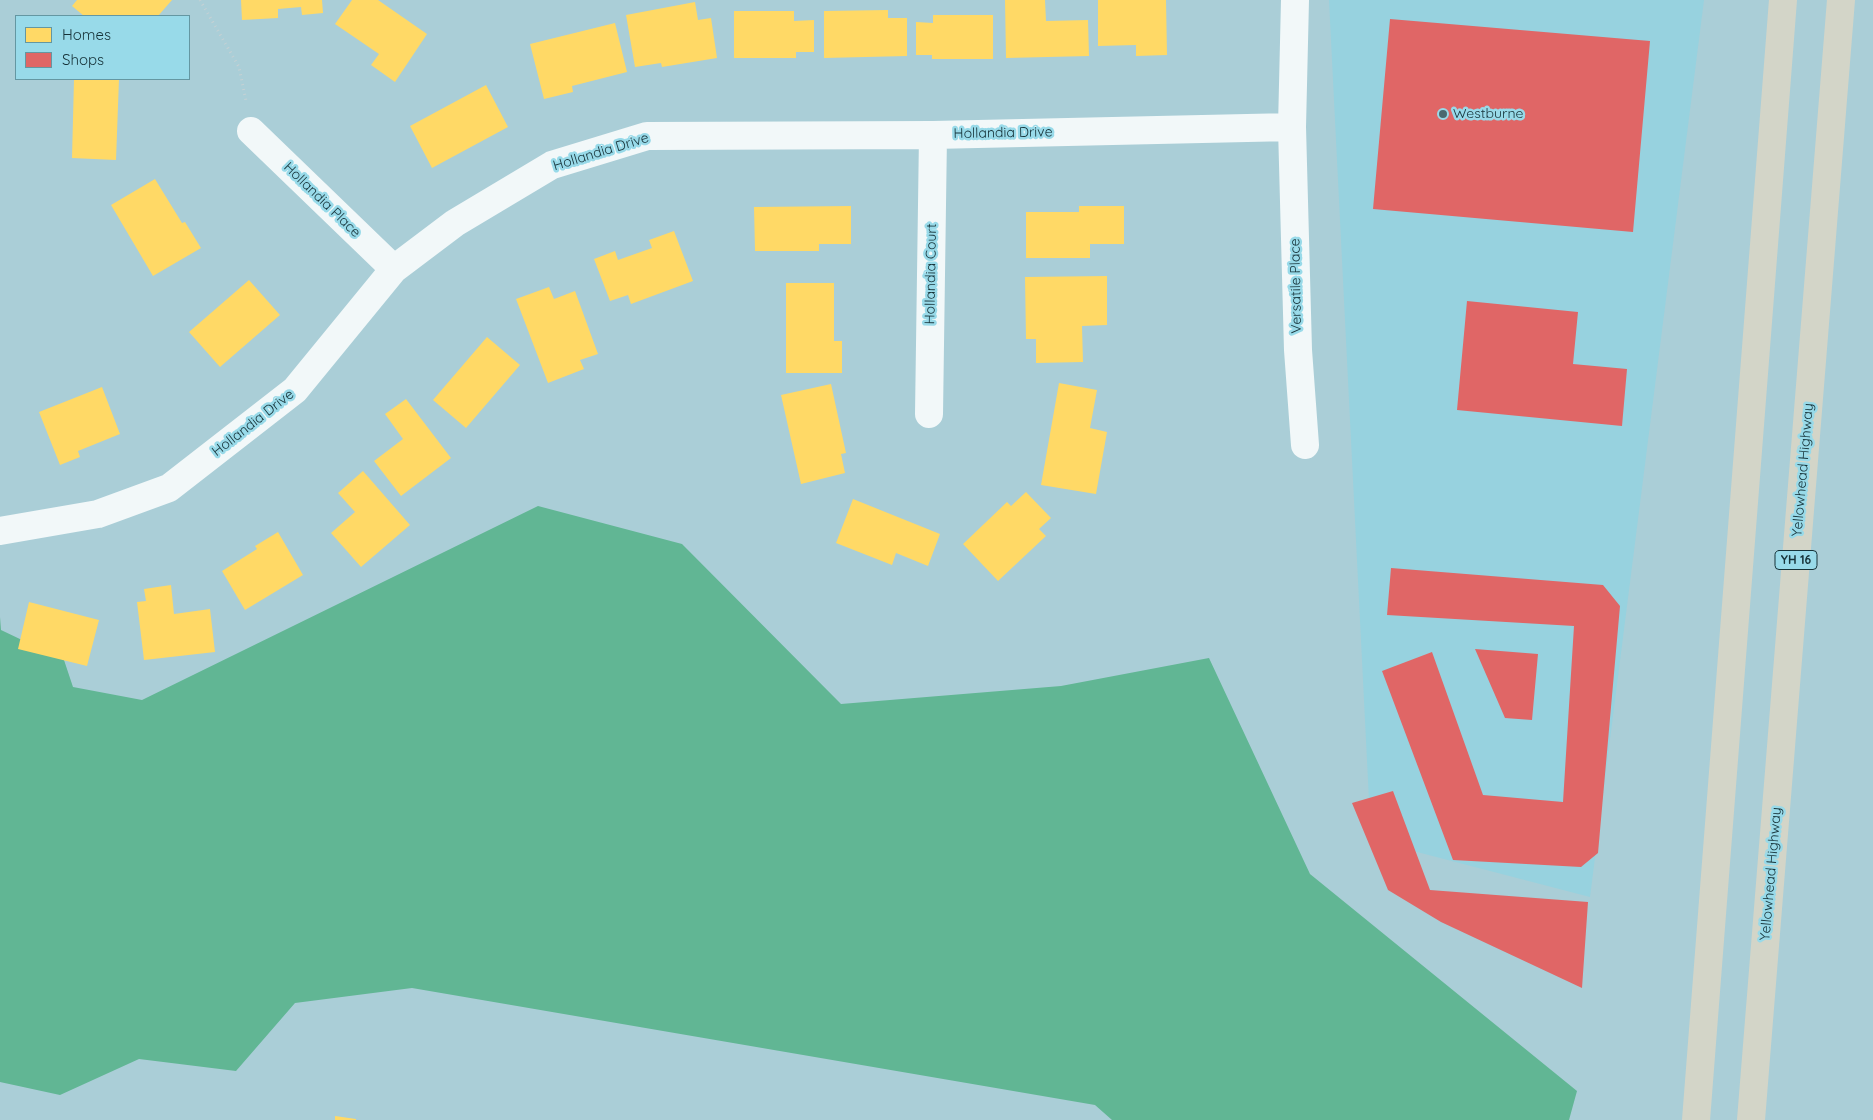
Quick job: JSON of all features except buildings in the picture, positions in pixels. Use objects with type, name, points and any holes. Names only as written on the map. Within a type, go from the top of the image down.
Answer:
[{"type":"highway","points":[[1696,1120],[1783,0]]},
{"type":"highway","name":"Yellowhead Highway","points":[[1751,1120],[1841,0]]},
{"type":"street","points":[[1292,127],[1295,0]]},
{"type":"street","name":"Hollandia Drive","points":[[0,531],[98,514],[169,488],[295,390],[394,269],[455,223],[552,165],[648,136],[933,134],[1292,127]]},
{"type":"street","name":"Versatile Place","points":[[1292,127],[1298,350],[1305,445]]},
{"type":"street","name":"Hollandia Place","points":[[251,131],[394,269]]},
{"type":"street","name":"Hollandia Court","points":[[929,414],[933,134]]},
{"type":"path","points":[[200,0],[239,66],[251,131]]},
{"type":"shaded area","points":[[1329,0],[1704,0],[1590,897],[1371,840]]},
{"type":"green space","points":[[538,506],[682,544],[841,704],[1061,686],[1209,658],[1310,874],[1577,1091],[1569,1120],[1112,1120],[1095,1105],[412,988],[295,1003],[236,1071],[139,1059],[60,1095],[0,1082],[0,617],[1,630],[64,660],[73,687],[142,700]]},
{"type":"place","name":"Westburne","points":[[1443,114]]}]
